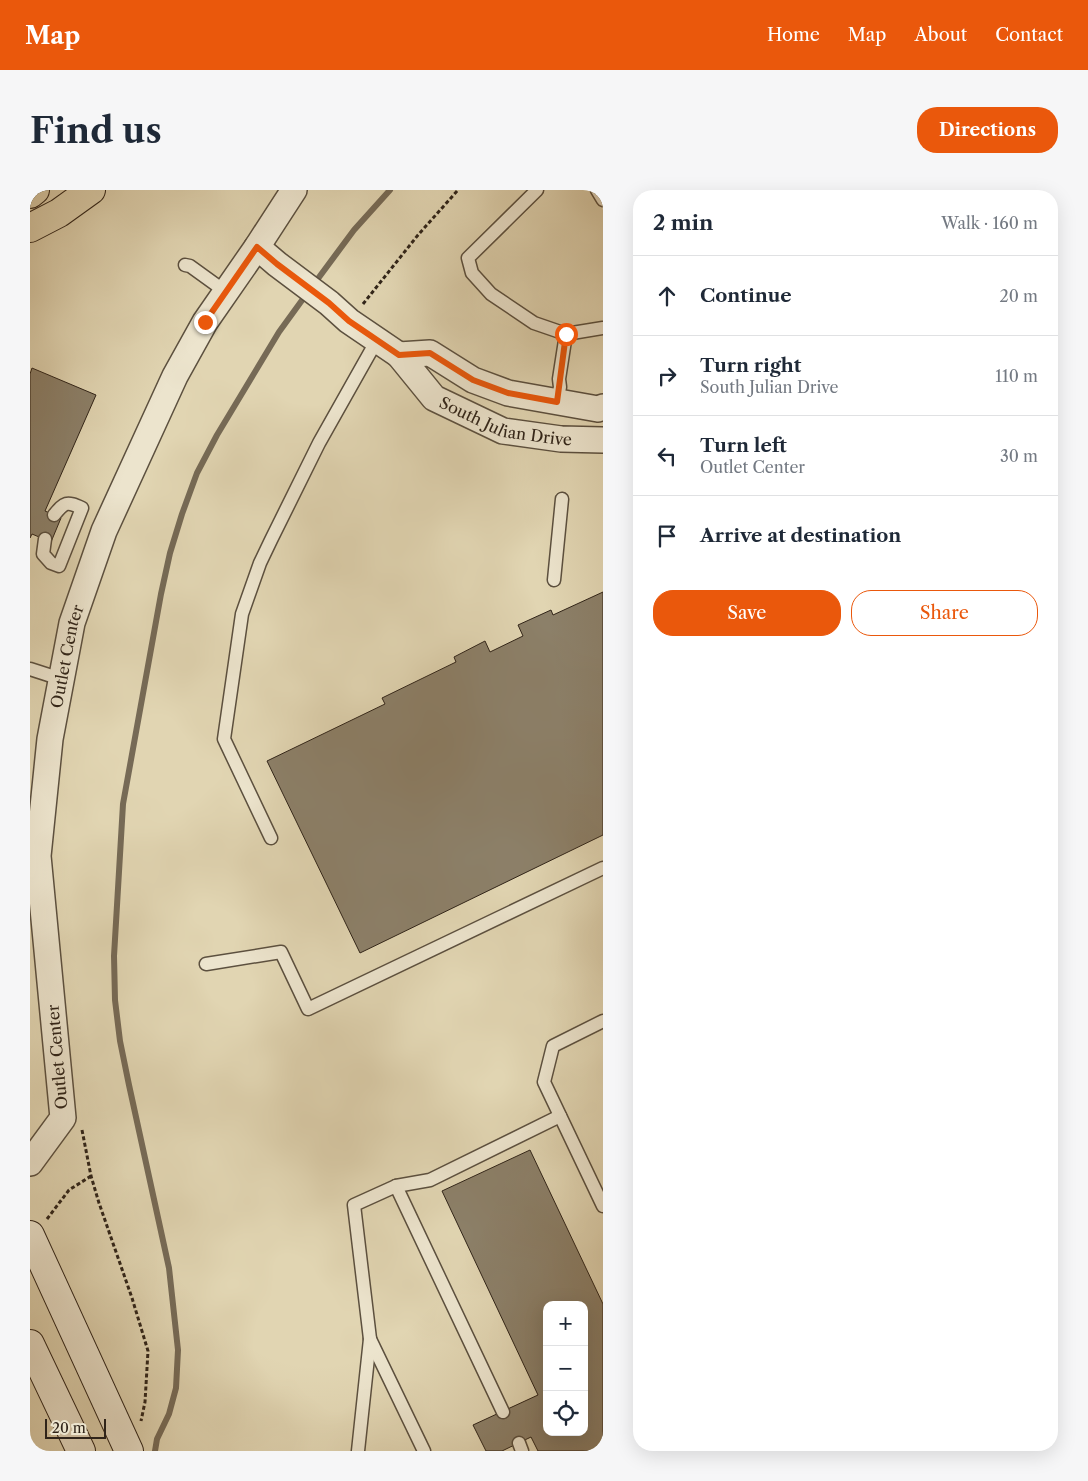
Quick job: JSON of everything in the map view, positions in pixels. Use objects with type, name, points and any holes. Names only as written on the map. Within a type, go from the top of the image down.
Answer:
[{"type":"highway","points":[[30,194],[35,190]]},
{"type":"highway","points":[[30,228],[59,213],[91,190]]},
{"type":"main road","points":[[38,1228],[111,1412],[129,1451]]},
{"type":"main road","points":[[30,1344],[80,1451]]},
{"type":"street","name":"Outlet Center","points":[[30,1163],[63,1118],[38,856],[37,801],[72,623],[104,530],[175,376],[205,322],[294,190]]},
{"type":"street","name":"South Julian Drive","points":[[257,247],[349,321],[399,355],[434,398],[503,431],[570,439],[603,440]]},
{"type":"street","name":"South Julian Drive","points":[[399,355],[430,353],[473,380],[508,393],[598,409],[603,407]]},
{"type":"street","points":[[568,403],[570,439]]},
{"type":"lane","points":[[537,190],[468,258],[472,273],[491,294],[534,323],[566,334],[603,328]]},
{"type":"lane","points":[[597,190],[603,200]]},
{"type":"lane","points":[[185,265],[190,266],[226,292]]},
{"type":"lane","points":[[566,334],[568,403]]},
{"type":"lane","points":[[271,838],[224,739],[242,614],[260,563],[275,532],[319,443],[377,340]]},
{"type":"lane","points":[[554,580],[562,498]]},
{"type":"lane","points":[[44,539],[43,554],[51,563],[58,566],[82,508],[70,503],[63,504],[54,515]]},
{"type":"lane","points":[[30,669],[61,679]]},
{"type":"lane","points":[[206,964],[281,952],[308,1009],[603,868]]},
{"type":"lane","points":[[603,1021],[553,1046],[544,1082],[603,1206]]},
{"type":"lane","points":[[358,1451],[370,1339],[354,1206],[396,1186],[430,1180],[560,1116]]},
{"type":"lane","points":[[396,1186],[503,1412]]},
{"type":"lane","points":[[370,1339],[424,1451]]},
{"type":"path","points":[[349,321],[418,235],[458,190]]},
{"type":"path","points":[[81,1125],[90,1176],[98,1203],[132,1298],[148,1351],[145,1402],[140,1426]]},
{"type":"path","points":[[38,1228],[69,1190],[90,1176]]},
{"type":"building","points":[[32,368],[96,395],[45,511],[61,518],[51,542],[32,534],[30,538],[30,374]]},
{"type":"building","points":[[603,592],[603,835],[360,953],[267,761],[385,704],[382,698],[456,662],[454,657],[485,641],[490,652],[523,636],[518,625],[551,610],[553,615]]},
{"type":"building","points":[[530,1150],[603,1304],[603,1451],[538,1451],[531,1437],[502,1451],[486,1451],[473,1425],[538,1395],[442,1191]]},
{"type":"waterway","points":[[314,284],[354,230],[390,190]]},
{"type":"waterway","points":[[155,1451],[157,1439],[169,1414],[176,1388],[178,1350],[169,1268],[120,1041],[115,1000],[114,956],[123,804],[161,594],[170,553],[182,514],[197,473],[217,435],[279,332],[308,292]]},
{"type":"route","points":[[205,322],[257,247],[349,321],[399,355],[430,353],[473,380],[508,393],[557,402],[566,334]]}]
